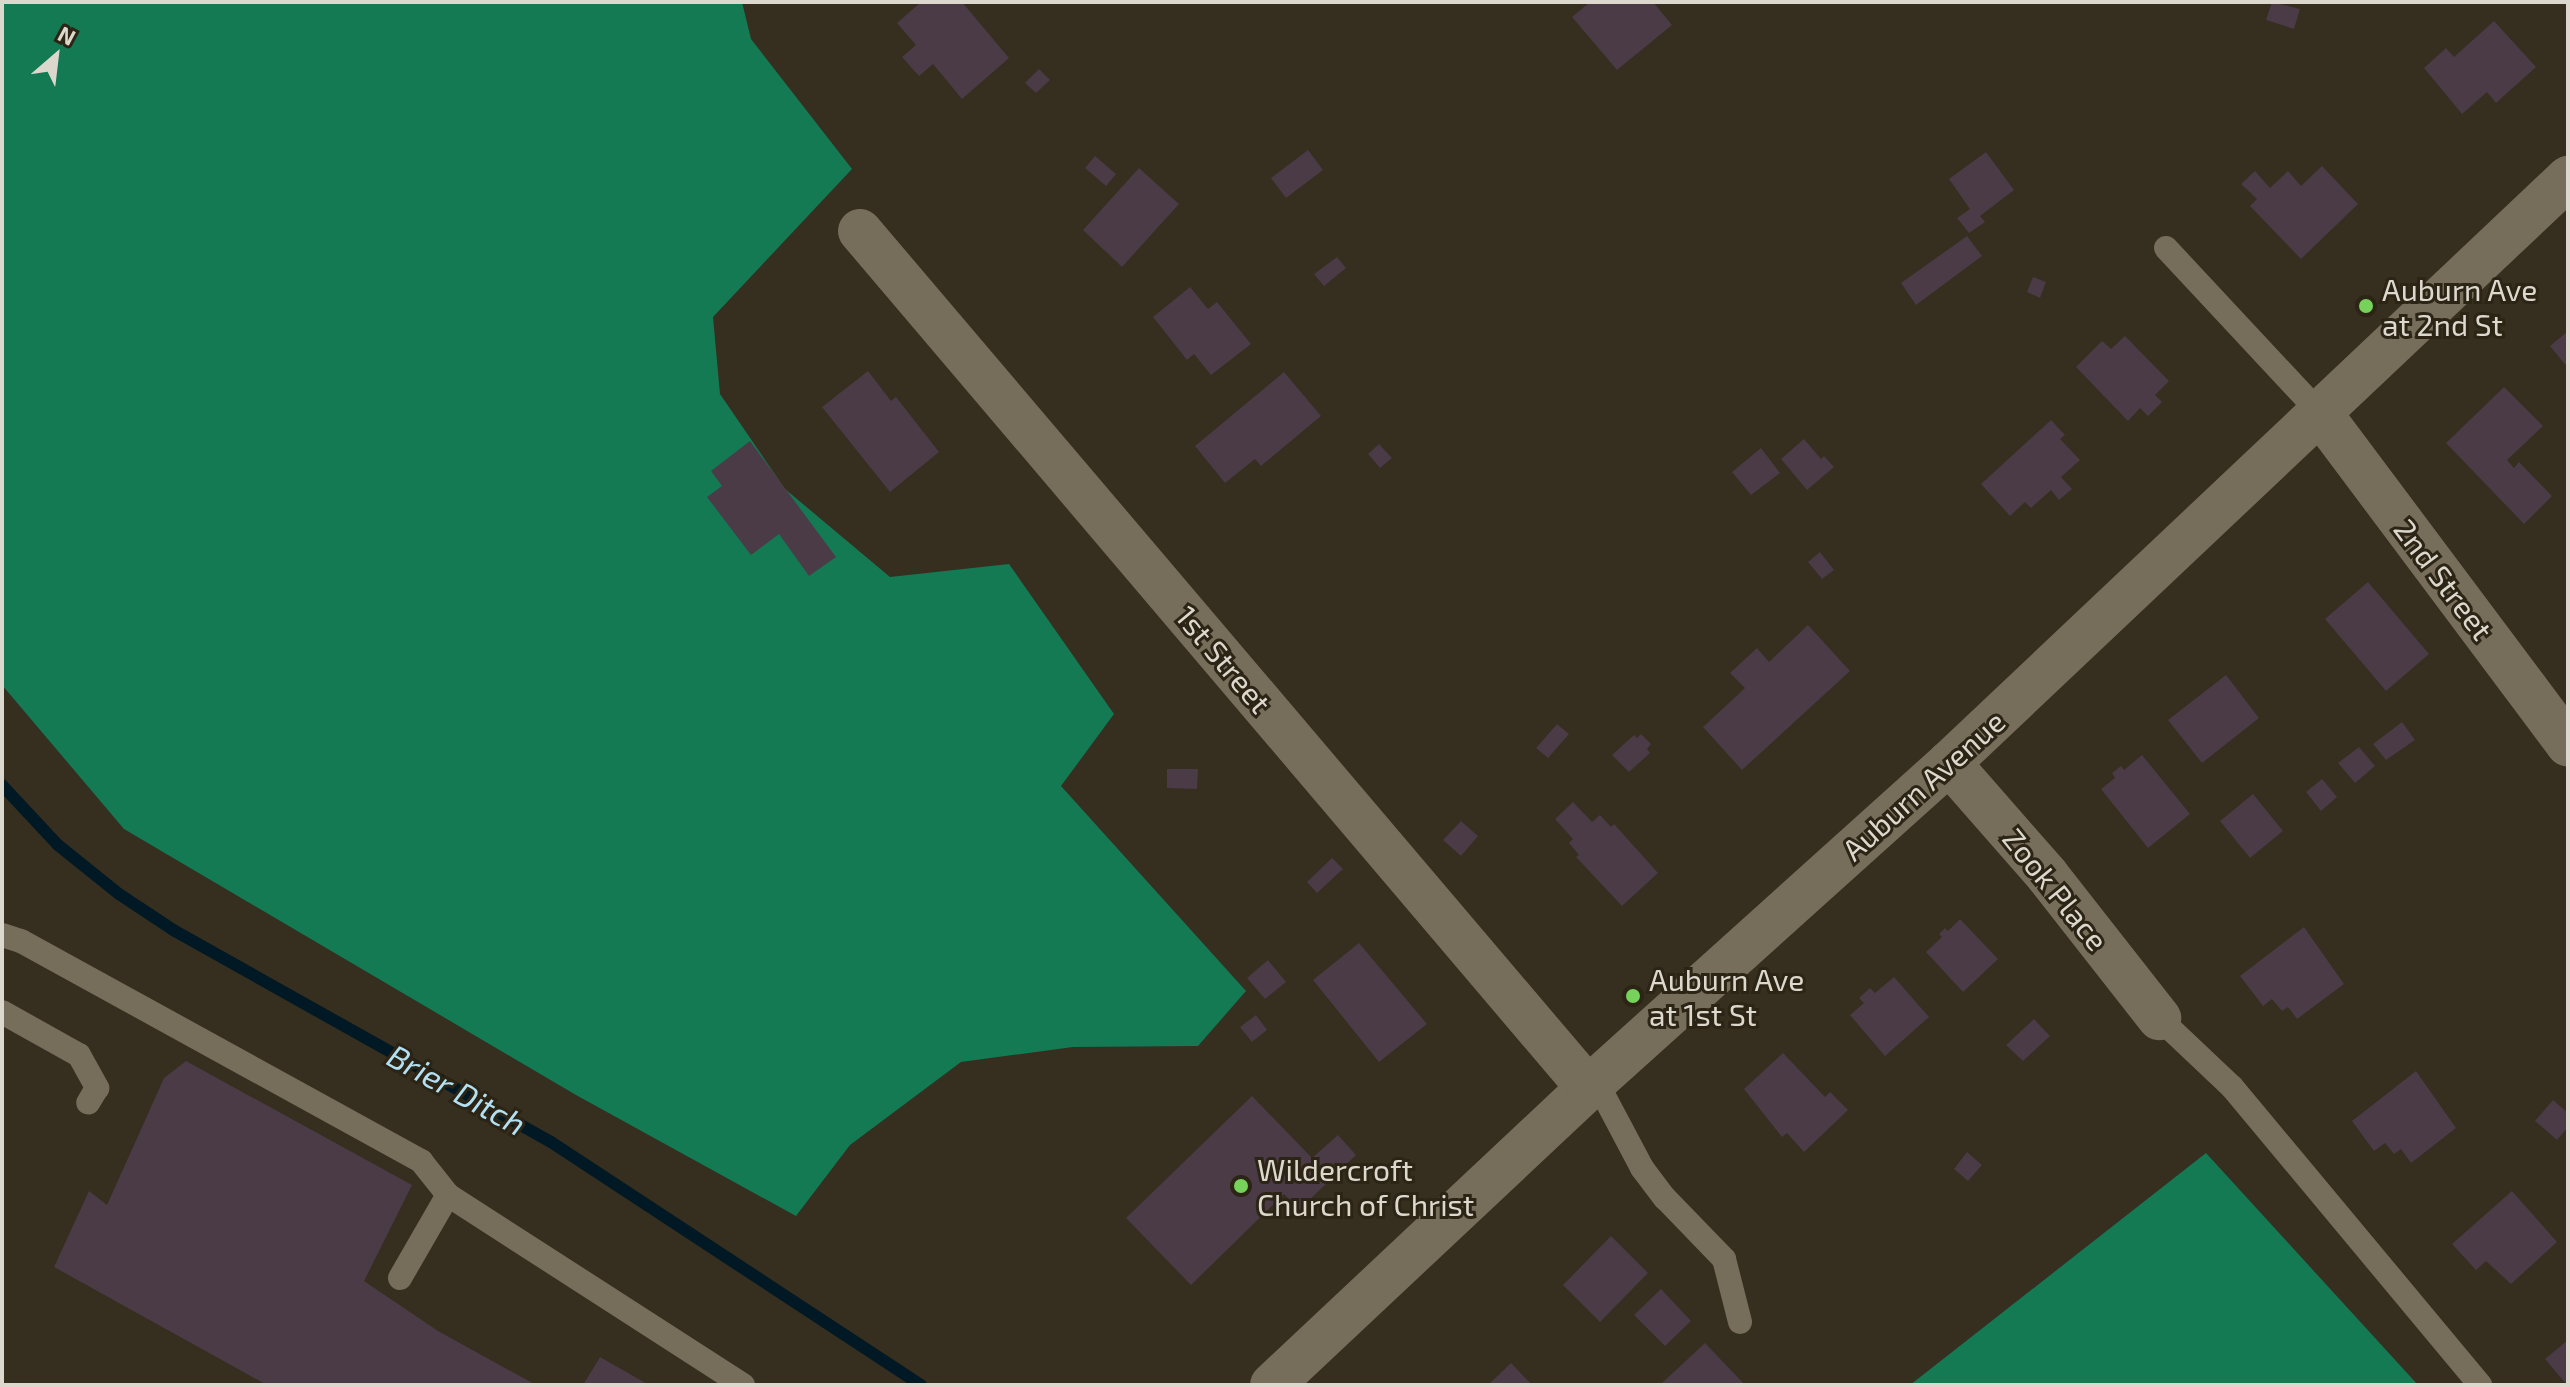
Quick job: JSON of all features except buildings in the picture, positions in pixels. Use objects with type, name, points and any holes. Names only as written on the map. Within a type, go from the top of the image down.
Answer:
[{"type":"street","name":"Auburn Avenue","points":[[1275,1384],[1592,1084],[1949,763],[2568,178]]},
{"type":"street","name":"1st Street","points":[[860,231],[1592,1084]]},
{"type":"street","name":"2nd Street","points":[[2320,413],[2568,745]]},
{"type":"street","name":"Zook Place","points":[[1949,763],[2047,875],[2159,1018]]},
{"type":"lane","points":[[2166,248],[2320,413]]},
{"type":"lane","points":[[2,935],[21,941],[421,1161],[448,1195],[743,1385]]},
{"type":"lane","points":[[2,1012],[79,1055],[97,1088],[88,1103]]},
{"type":"lane","points":[[2159,1018],[2232,1087],[2480,1385]]},
{"type":"lane","points":[[1592,1084],[1642,1168],[1665,1198],[1724,1259],[1740,1322]]},
{"type":"lane","points":[[400,1278],[448,1195]]},
{"type":"green space","points":[[2,2],[742,2],[751,39],[852,169],[713,317],[720,394],[785,489],[890,577],[1009,564],[1114,714],[1061,786],[1246,991],[1198,1046],[1073,1047],[961,1062],[850,1145],[796,1216],[576,1095],[124,829],[2,685]]},
{"type":"green space","points":[[2206,1153],[2418,1385],[1910,1385]]},
{"type":"waterway","name":"Brier Ditch","points":[[2,785],[58,845],[119,894],[175,931],[551,1142],[921,1385]]},
{"type":"place","name":"Auburn Ave at 2nd St","points":[[2366,306]]},
{"type":"place","name":"Auburn Ave at 1st St","points":[[1633,996]]},
{"type":"place","name":"Wildercroft Church of Christ","points":[[1241,1186]]}]
